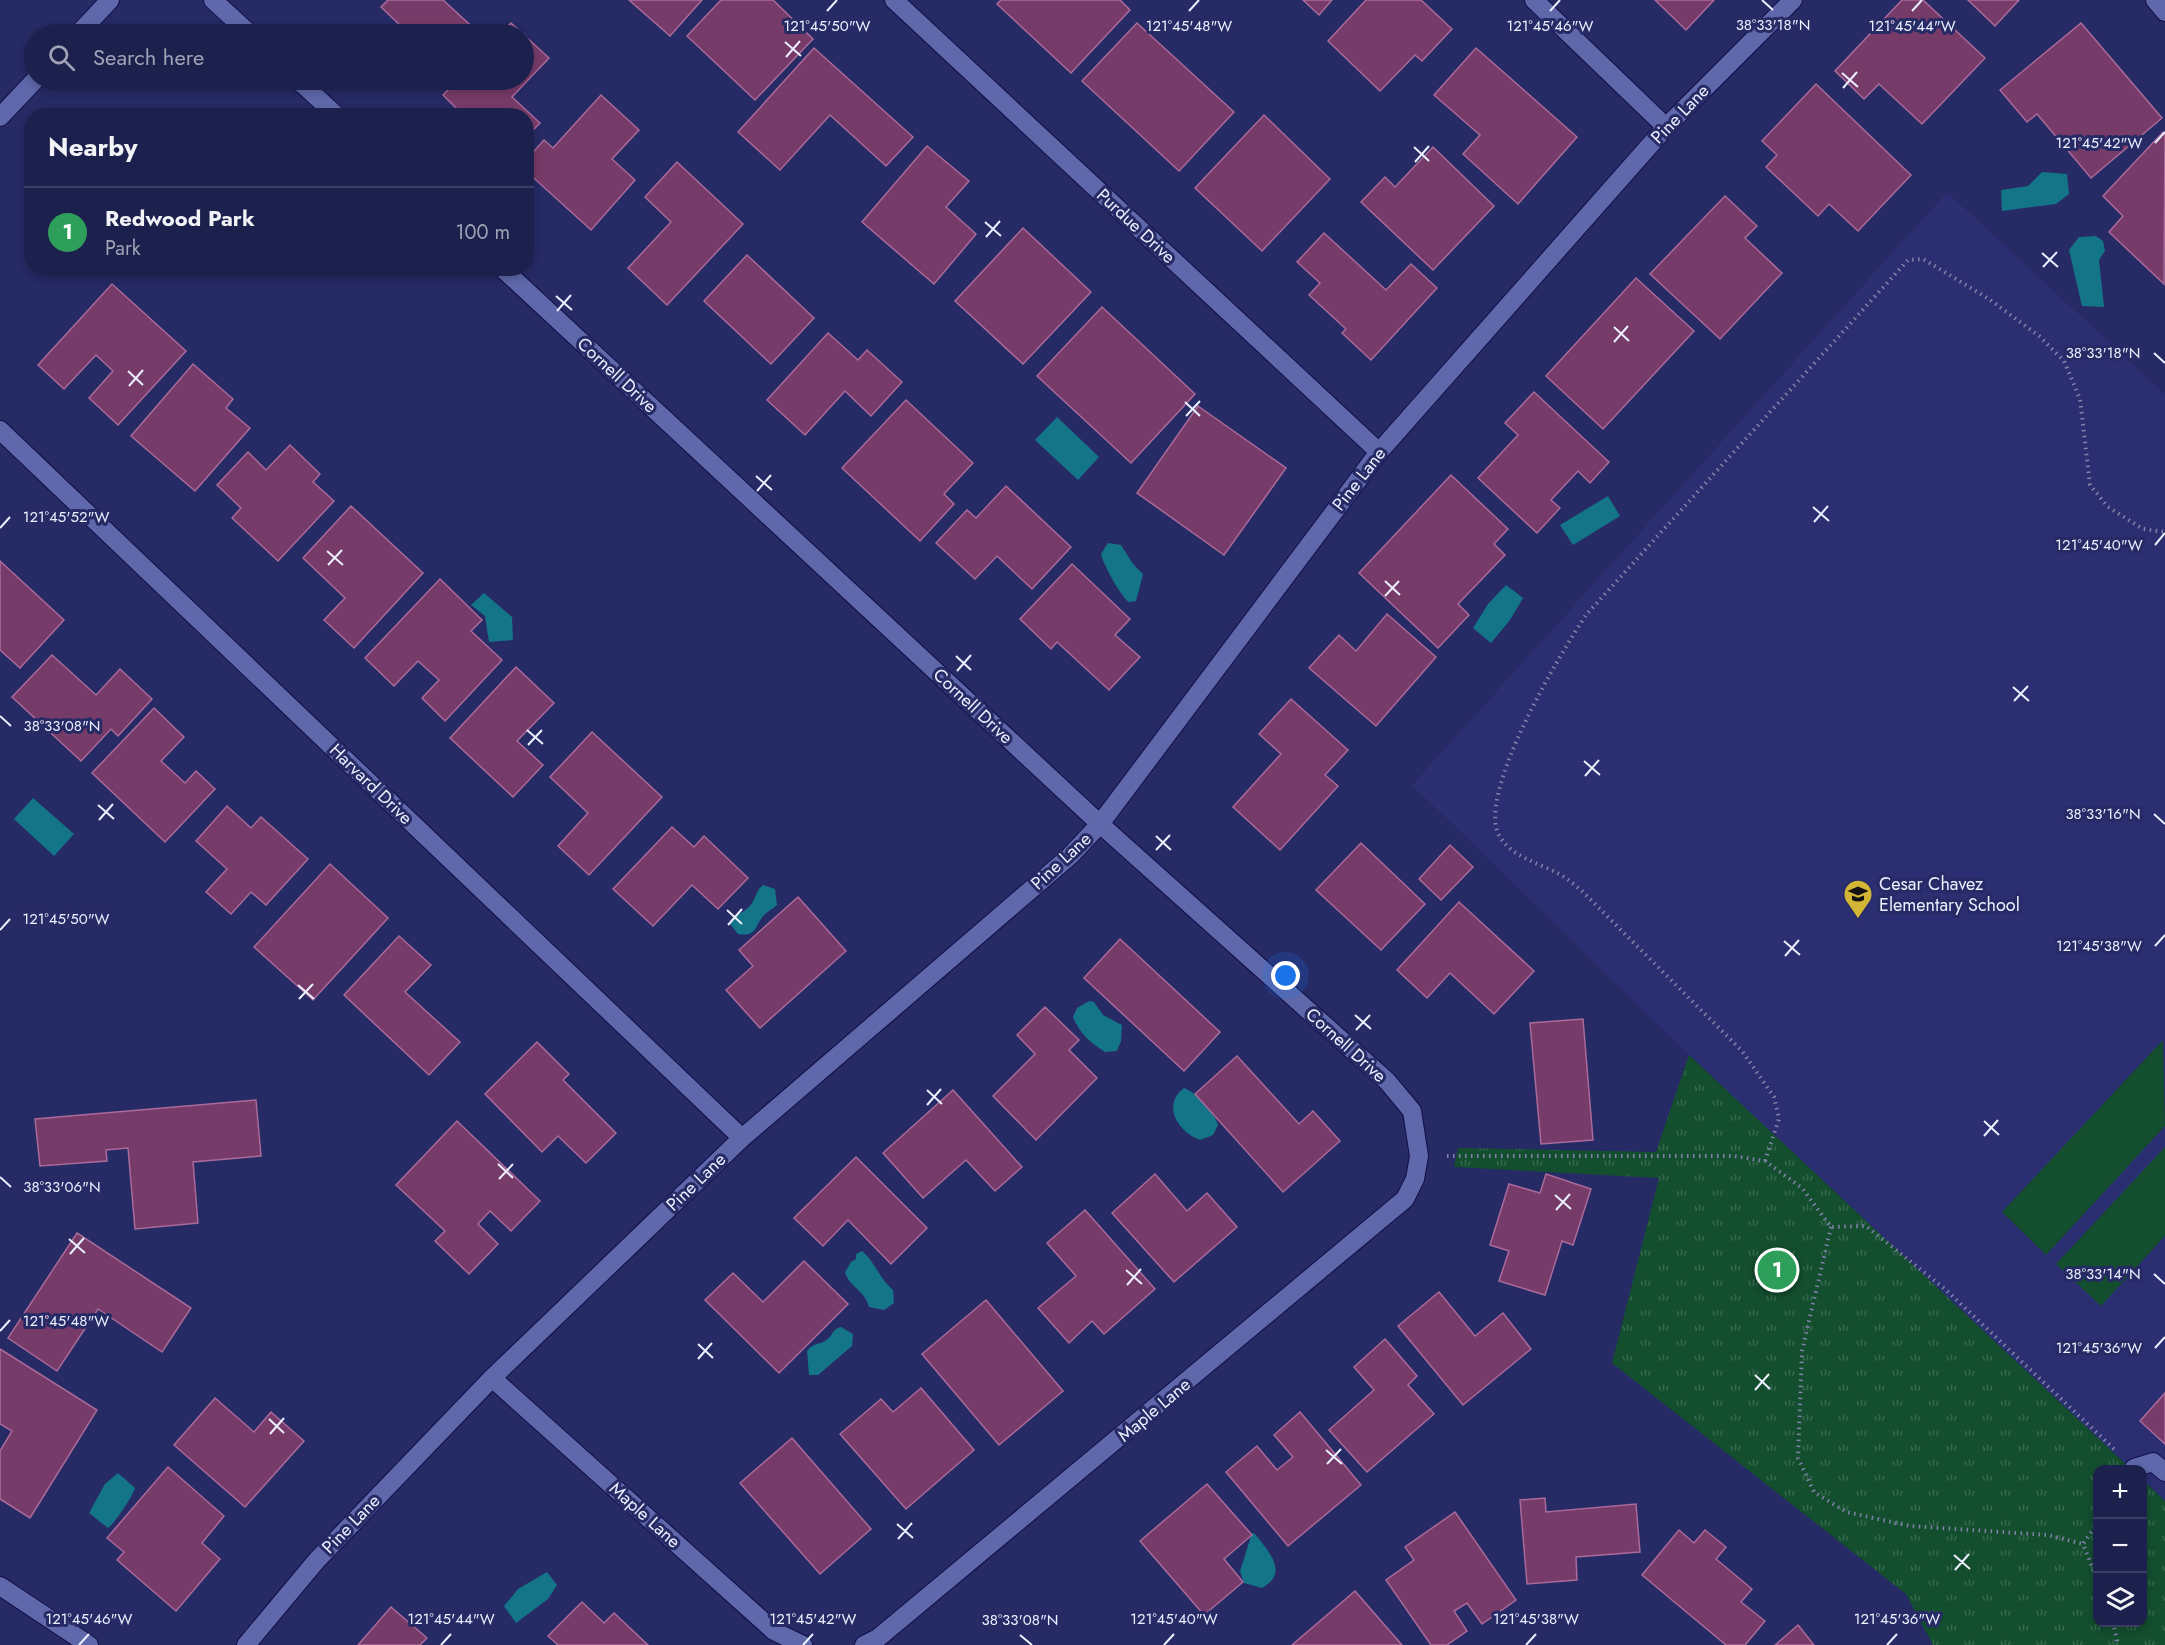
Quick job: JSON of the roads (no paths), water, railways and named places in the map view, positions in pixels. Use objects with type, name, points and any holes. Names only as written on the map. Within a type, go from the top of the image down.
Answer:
[{"type":"street","points":[[87,24],[110,0]]},
{"type":"street","points":[[213,0],[239,24]]},
{"type":"street","name":"Purdue Drive","points":[[894,0],[1379,452]]},
{"type":"street","points":[[1533,0],[1666,127]]},
{"type":"street","name":"Pine Lane","points":[[246,1645],[317,1560],[492,1378],[742,1138],[1070,856],[1100,824],[1379,452],[1666,127],[1792,0]]},
{"type":"street","points":[[2155,0],[2165,12]]},
{"type":"street","points":[[0,117],[26,90]]},
{"type":"street","points":[[309,90],[328,108]]},
{"type":"street","name":"Cornell Drive","points":[[511,276],[1100,824],[1387,1081],[1412,1111],[1419,1156]]},
{"type":"street","name":"Harvard Drive","points":[[0,430],[742,1138]]},
{"type":"street","name":"Maple Lane","points":[[864,1645],[878,1638],[1378,1223],[1405,1199],[1415,1179],[1419,1156]]},
{"type":"street","name":"Maple Lane","points":[[492,1378],[774,1631],[803,1645]]},
{"type":"street","points":[[2144,1465],[2153,1462],[2165,1472]]},
{"type":"street","points":[[0,1586],[88,1645]]},
{"type":"place","name":"Cesar Chavez Elementary School","points":[[1858,920]]},
{"type":"place","name":"Redwood Park","points":[[1777,1270]]}]
